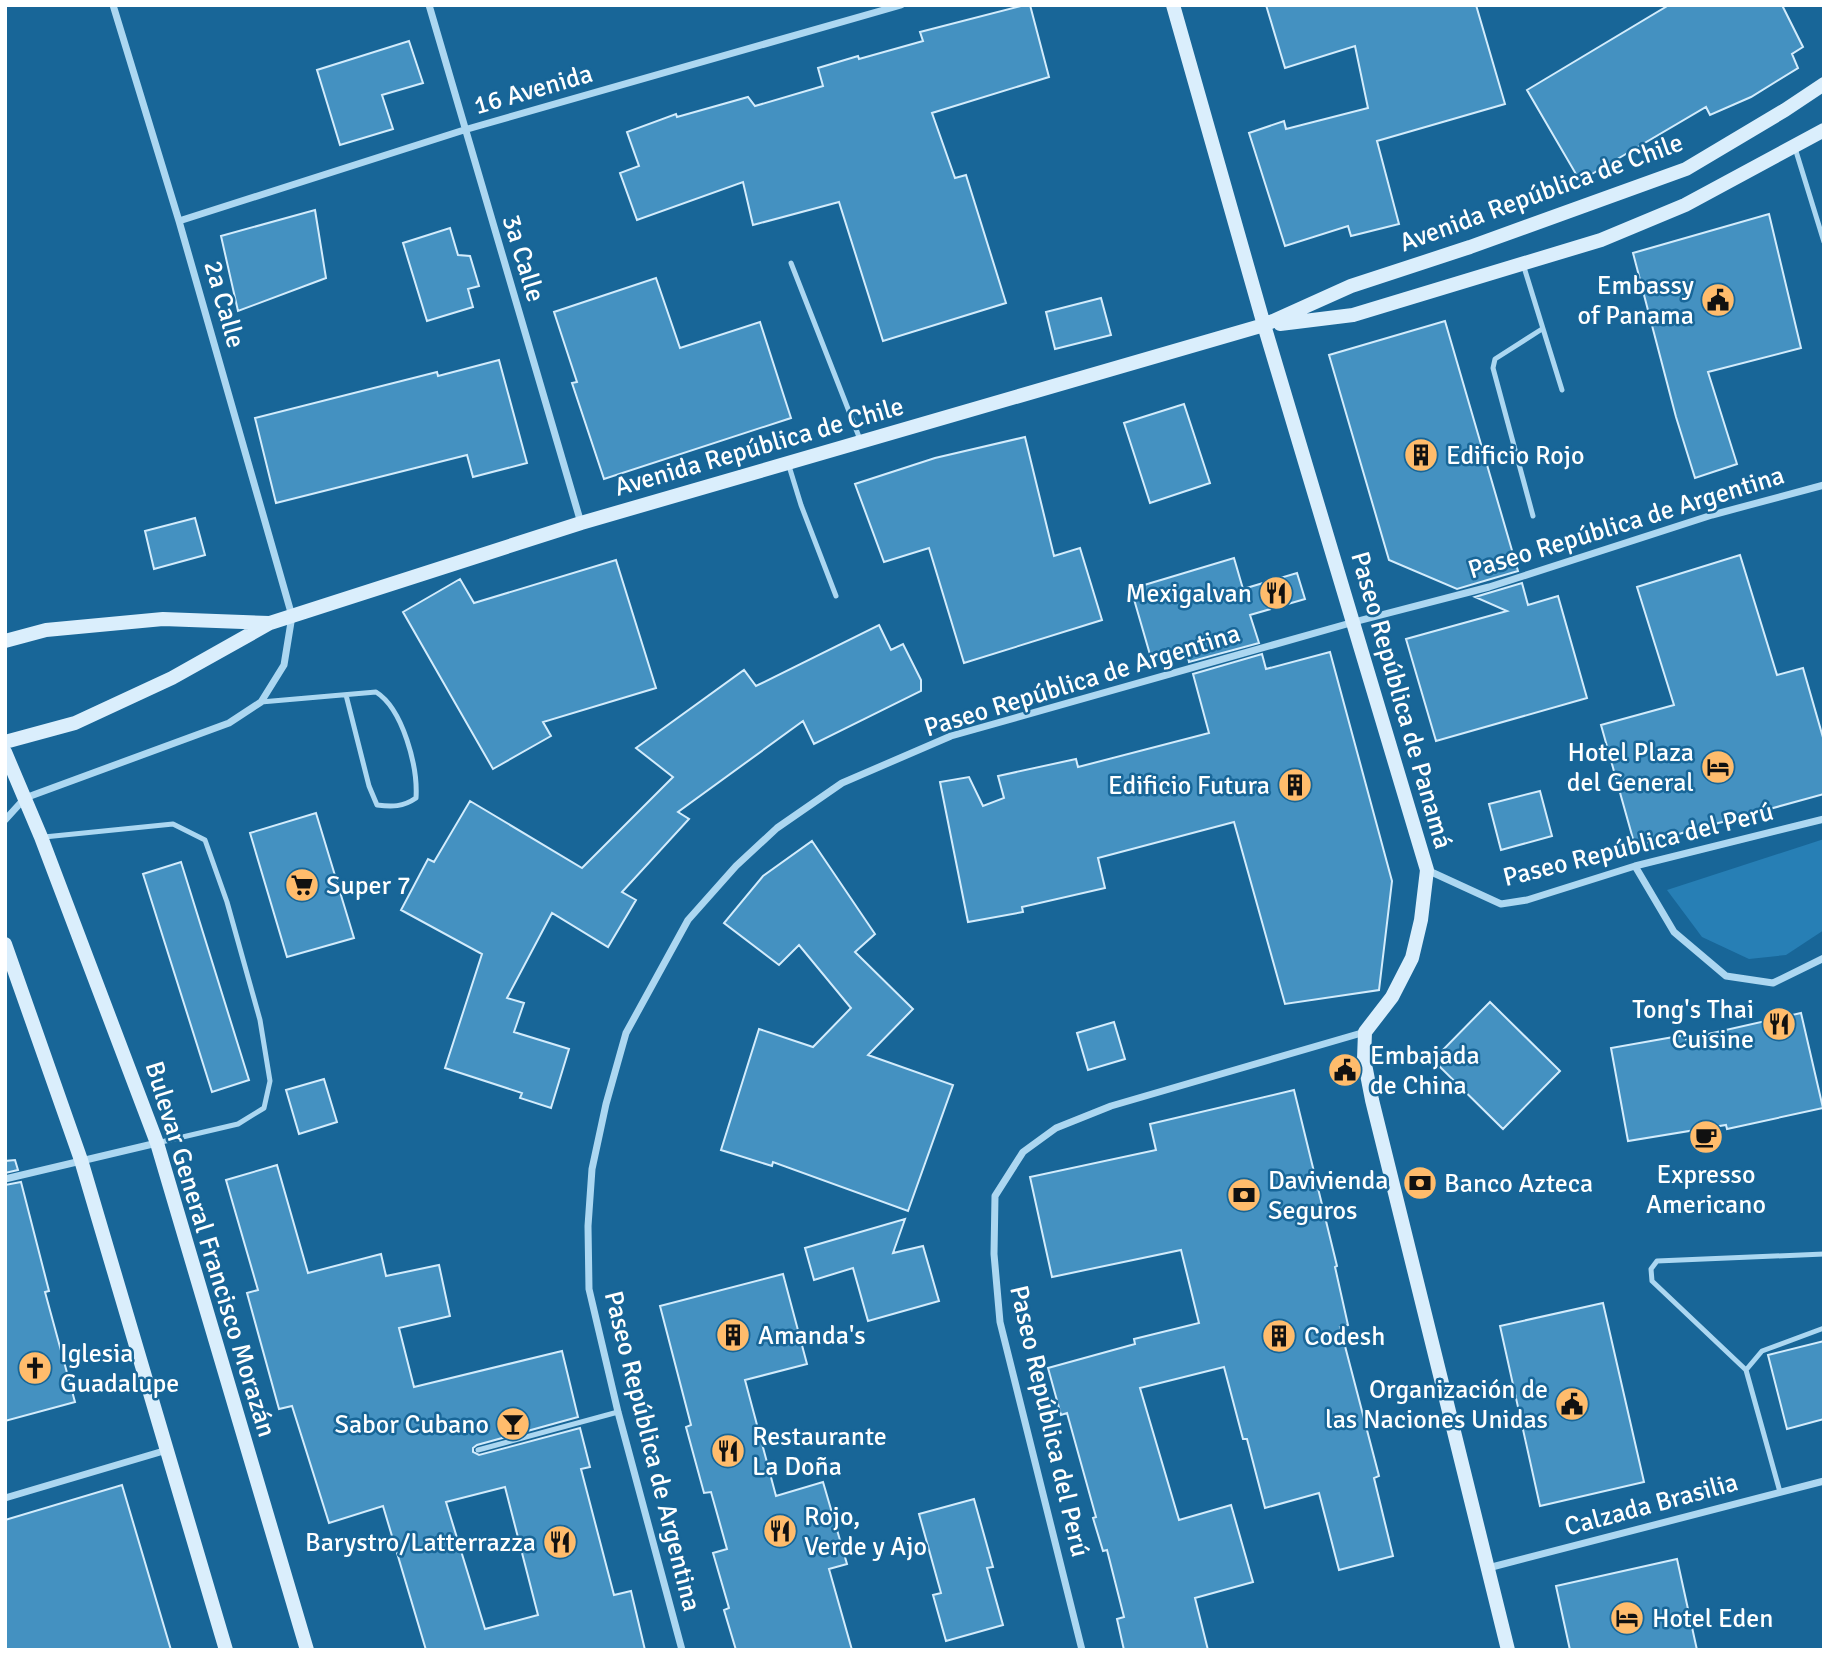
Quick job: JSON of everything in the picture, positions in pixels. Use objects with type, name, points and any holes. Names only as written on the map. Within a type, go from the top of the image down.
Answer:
[{"type":"street","name":"2a Calle","points":[[113,5],[179,221],[292,616]]},
{"type":"street","name":"3a Calle","points":[[429,5],[581,523]]},
{"type":"street","name":"16 Avenida","points":[[179,221],[464,130],[901,5]]},
{"type":"street","name":"Paseo República de Panamá","points":[[1173,5],[1264,326],[1426,870],[1412,958],[1392,997],[1365,1032]]},
{"type":"street","name":"Avenida República de Chile","points":[[5,742],[75,723],[172,678],[270,623],[581,523],[1264,326],[1351,286],[1470,247],[1686,169],[1824,84]]},
{"type":"street","name":"Avenida República de Chile","points":[[1264,326],[1353,315],[1601,240],[1685,205],[1824,130]]},
{"type":"street","name":"Paseo República de Argentina","points":[[682,1650],[618,1412],[589,1289],[588,1226],[592,1168],[606,1104],[626,1034],[688,920],[736,866],[777,828],[842,783],[951,736],[1354,622],[1489,587],[1713,516],[1824,485]]},
{"type":"street","points":[[5,820],[25,798],[229,723],[261,702],[284,665],[292,616]]},
{"type":"street","name":"Avenida República de Chile","points":[[5,641],[46,630],[163,619],[270,623]]},
{"type":"street","name":"Bulevar General Francisco Morazán","points":[[5,752],[41,837],[158,1143],[307,1650]]},
{"type":"street","name":"Paseo República del Perú","points":[[1426,870],[1501,904],[1527,900],[1634,866],[1824,819]]},
{"type":"street","points":[[1634,866],[1674,932],[1726,976],[1773,983],[1824,958]]},
{"type":"street","points":[[5,944],[81,1160],[226,1650]]},
{"type":"street","points":[[1365,1032],[1364,1059],[1372,1100],[1508,1650]]},
{"type":"street","name":"Paseo República del Perú","points":[[1082,1650],[1000,1322],[994,1254],[995,1196],[1023,1152],[1056,1128],[1111,1106],[1365,1032]]},
{"type":"street","points":[[5,1179],[158,1143]]},
{"type":"street","points":[[5,1497],[167,1450]]},
{"type":"street","name":"Calzada Brasilia","points":[[1488,1568],[1824,1481]]},
{"type":"lane","points":[[1795,148],[1824,242]]},
{"type":"lane","points":[[792,263],[860,442]]},
{"type":"lane","points":[[1522,264],[1562,390]]},
{"type":"lane","points":[[1533,516],[1493,368],[1495,359],[1542,329]]},
{"type":"lane","points":[[788,463],[836,596]]},
{"type":"lane","points":[[261,702],[376,692],[387,699],[402,725],[417,785],[416,798],[406,804],[390,807],[377,805],[369,786],[346,695]]},
{"type":"lane","points":[[41,837],[173,824],[205,840],[227,902],[260,1020],[270,1082],[264,1108],[238,1124],[158,1143]]},
{"type":"lane","points":[[1780,1492],[1746,1370],[1652,1281],[1651,1269],[1657,1261],[1824,1254]]},
{"type":"lane","points":[[1746,1370],[1762,1351],[1824,1328]]},
{"type":"lane","points":[[478,1450],[618,1412]]},
{"type":"shaded area","points":[[1824,839],[1824,930],[1786,955],[1749,959],[1702,937],[1667,890]]},
{"type":"building","points":[[1030,5],[1049,77],[932,113],[955,178],[966,175],[1006,303],[883,341],[839,202],[753,225],[743,182],[637,220],[620,173],[639,166],[627,132],[676,114],[677,117],[748,97],[755,106],[823,86],[818,68],[923,41],[920,32]]},
{"type":"building","points":[[1266,5],[1476,5],[1505,104],[1377,141],[1399,224],[1351,236],[1348,226],[1285,246],[1249,133],[1284,121],[1286,129],[1368,108],[1355,46],[1285,68]]},
{"type":"building","points":[[1669,5],[1782,5],[1803,47],[1792,54],[1798,68],[1751,97],[1710,115],[1706,107],[1580,181],[1527,90]]},
{"type":"building","points":[[409,41],[423,83],[382,95],[393,129],[340,145],[317,70]]},
{"type":"building","points":[[315,210],[326,278],[238,311],[221,236]]},
{"type":"building","name":"Embassy of Panama","points":[[1769,214],[1801,348],[1708,372],[1737,464],[1695,478],[1676,417],[1633,253]]},
{"type":"building","points":[[450,228],[458,255],[470,256],[479,286],[468,289],[473,307],[427,321],[403,243]]},
{"type":"building","points":[[656,278],[680,348],[760,322],[791,418],[604,479],[572,383],[577,382],[554,312]]},
{"type":"building","points":[[1101,298],[1111,335],[1055,349],[1046,312]]},
{"type":"building","name":"Edificio Rojo","points":[[1445,321],[1518,571],[1457,589],[1389,560],[1329,355]]},
{"type":"building","points":[[499,360],[527,463],[473,477],[467,455],[276,503],[255,418],[437,372],[438,376]]},
{"type":"building","points":[[1184,404],[1210,483],[1150,503],[1124,423]]},
{"type":"building","points":[[1025,437],[1054,556],[1080,548],[1102,620],[964,663],[929,548],[884,562],[855,484],[935,458]]},
{"type":"building","points":[[195,518],[205,555],[154,569],[145,531]]},
{"type":"building","name":"Hotel Plaza del General","points":[[1740,555],[1777,675],[1803,668],[1824,741],[1824,794],[1635,846],[1601,725],[1674,705],[1637,587]]},
{"type":"building","points":[[1234,558],[1243,589],[1297,573],[1305,599],[1250,615],[1259,643],[1189,662],[1186,648],[1151,658],[1131,589]]},
{"type":"building","points":[[616,560],[656,688],[543,722],[551,736],[493,769],[403,612],[460,579],[474,603]]},
{"type":"building","points":[[1522,583],[1528,605],[1558,596],[1587,698],[1436,741],[1406,639],[1507,611],[1475,597]]},
{"type":"building","points":[[879,625],[891,650],[903,644],[921,680],[921,691],[814,744],[803,721],[678,812],[689,819],[622,892],[636,900],[608,947],[552,913],[507,998],[524,1003],[514,1032],[569,1049],[551,1108],[520,1098],[522,1093],[445,1068],[482,954],[401,910],[428,859],[434,862],[470,801],[582,868],[673,777],[636,748],[744,670],[756,686]]},
{"type":"building","points":[[1330,652],[1392,881],[1379,990],[1285,1004],[1234,822],[1098,858],[1105,888],[1022,907],[1023,912],[968,922],[940,782],[969,777],[983,806],[1004,798],[998,776],[1076,759],[1078,767],[1209,733],[1193,674],[1262,654],[1266,669]]},
{"type":"building","points":[[1540,791],[1552,836],[1501,850],[1489,804]]},
{"type":"building","name":"Super 7","points":[[316,813],[354,938],[287,957],[250,833]]},
{"type":"building","points":[[812,841],[875,934],[855,952],[913,1009],[868,1055],[953,1085],[908,1211],[773,1162],[772,1166],[721,1150],[759,1029],[813,1047],[851,1008],[799,945],[779,965],[724,923],[763,876]]},
{"type":"building","points":[[181,862],[249,1080],[212,1092],[143,874]]},
{"type":"building","points":[[1490,1002],[1560,1071],[1503,1129],[1433,1060]]},
{"type":"building","points":[[1801,1013],[1823,1108],[1727,1129],[1726,1125],[1628,1141],[1611,1048],[1685,1035],[1686,1039]]},
{"type":"building","points":[[1114,1022],[1125,1059],[1088,1070],[1077,1033]]},
{"type":"building","points":[[324,1079],[337,1122],[299,1134],[286,1090]]},
{"type":"building","points":[[1294,1090],[1337,1266],[1335,1267],[1348,1325],[1340,1327],[1379,1476],[1374,1478],[1393,1556],[1339,1570],[1319,1493],[1265,1508],[1224,1367],[1140,1388],[1179,1520],[1231,1505],[1253,1582],[1195,1598],[1208,1650],[1124,1650],[1117,1619],[1124,1617],[1107,1550],[1103,1551],[1093,1518],[1096,1517],[1067,1413],[1061,1415],[1048,1368],[1135,1344],[1134,1339],[1199,1323],[1181,1250],[1052,1277],[1030,1177],[1156,1150],[1150,1124]]},
{"type":"building","points":[[15,1160],[18,1170],[5,1173],[5,1161]]},
{"type":"building","points":[[277,1165],[308,1273],[381,1254],[386,1276],[439,1265],[450,1316],[399,1328],[414,1387],[562,1351],[578,1417],[477,1445],[473,1452],[479,1455],[580,1428],[590,1467],[581,1469],[614,1595],[631,1591],[645,1650],[426,1650],[383,1506],[329,1523],[292,1406],[279,1409],[247,1293],[258,1290],[226,1180]],"holes":[[[505,1487],[538,1615],[485,1629],[446,1502]]]},
{"type":"building","points":[[21,1182],[49,1291],[45,1292],[75,1402],[5,1421],[5,1185]]},
{"type":"building","points":[[905,1219],[893,1253],[923,1246],[939,1301],[868,1321],[853,1268],[814,1280],[805,1248]]},
{"type":"building","points":[[783,1274],[807,1364],[745,1380],[776,1496],[823,1482],[847,1564],[829,1569],[852,1650],[736,1650],[724,1610],[729,1608],[713,1553],[727,1549],[711,1492],[704,1493],[686,1427],[691,1425],[660,1306]]},
{"type":"building","name":"Organización de las Naciones Unidas","points":[[1603,1303],[1644,1482],[1540,1506],[1500,1326]]},
{"type":"building","points":[[1824,1341],[1824,1419],[1787,1429],[1768,1355]]},
{"type":"building","points":[[122,1485],[171,1650],[5,1650],[5,1520]]},
{"type":"building","points":[[974,1499],[993,1567],[987,1568],[1003,1625],[946,1641],[933,1595],[941,1593],[919,1514]]},
{"type":"building","name":"Hotel Eden","points":[[1677,1559],[1697,1650],[1570,1650],[1556,1586]]},
{"type":"place","name":"Embassy of Panama","points":[[1718,300]]},
{"type":"place","name":"Edificio Rojo","points":[[1421,455]]},
{"type":"place","name":"Mexigalvan","points":[[1276,593]]},
{"type":"place","name":"Hotel Plaza del General","points":[[1718,767]]},
{"type":"place","name":"Edificio Futura","points":[[1295,785]]},
{"type":"place","name":"Super 7","points":[[302,885]]},
{"type":"place","name":"Tong's Thai Cuisine","points":[[1779,1024]]},
{"type":"place","name":"Embajada de China","points":[[1345,1070]]},
{"type":"place","name":"Expresso Americano","points":[[1706,1137]]},
{"type":"place","name":"Banco Azteca","points":[[1420,1183]]},
{"type":"place","name":"Davivienda Seguros","points":[[1244,1195]]},
{"type":"place","name":"Amanda's","points":[[733,1335]]},
{"type":"place","name":"Codesh","points":[[1279,1336]]},
{"type":"place","name":"Iglesia Guadalupe","points":[[35,1368]]},
{"type":"place","name":"Organización de las Naciones Unidas","points":[[1572,1404]]},
{"type":"place","name":"Sabor Cubano","points":[[513,1424]]},
{"type":"place","name":"Restaurante La Doña","points":[[728,1451]]},
{"type":"place","name":"Rojo, Verde y Ajo","points":[[780,1531]]},
{"type":"place","name":"Barystro/Latterrazza","points":[[560,1542]]},
{"type":"place","name":"Hotel Eden","points":[[1627,1618]]}]
